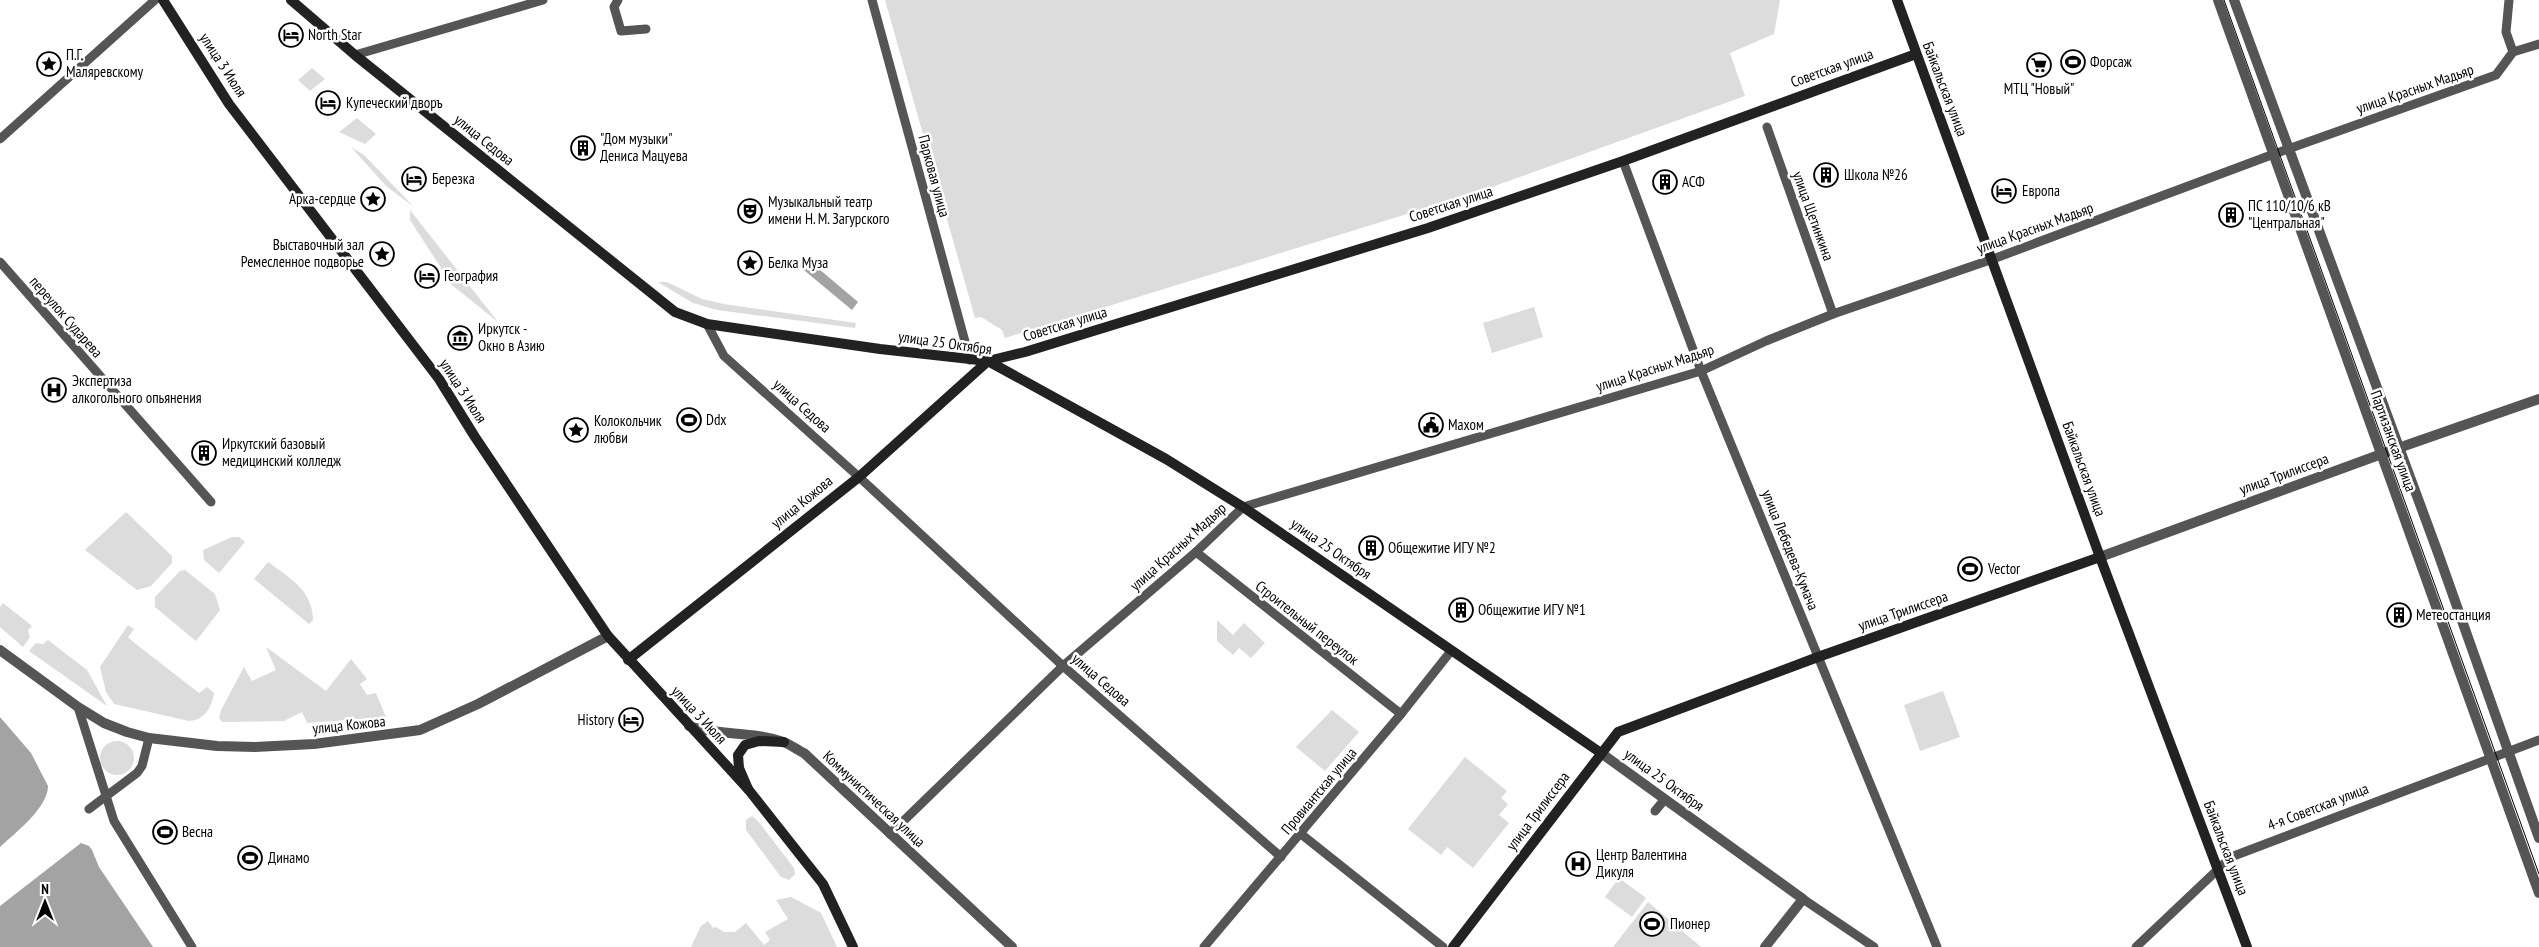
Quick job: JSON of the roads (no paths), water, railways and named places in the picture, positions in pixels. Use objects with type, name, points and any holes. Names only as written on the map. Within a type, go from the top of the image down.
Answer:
[{"type":"main road","name":"улица 3 Июля","points":[[163,0],[229,104],[439,379],[475,437],[608,636],[748,789]]},
{"type":"main road","name":"улица Седова","points":[[291,0],[355,55],[675,312],[707,324]]},
{"type":"main road","name":"Байкальская улица","points":[[1897,0],[1993,259],[2100,557],[2247,947]]},
{"type":"main road","name":"Советская улица","points":[[988,361],[1025,352],[1428,228],[1623,161],[1916,54]]},
{"type":"main road","name":"улица 25 Октября","points":[[707,324],[988,361],[1166,459],[1243,507],[1601,753]]},
{"type":"main road","name":"улица Кожова","points":[[628,660],[859,477],[988,361]]},
{"type":"main road","name":"улица Трилиссера","points":[[1453,947],[1618,732],[1818,657],[2100,557]]},
{"type":"main road","points":[[784,742],[756,741],[740,749],[738,765],[748,789],[823,884],[853,947]]},
{"type":"street","points":[[0,139],[155,0]]},
{"type":"street","points":[[355,55],[543,0]]},
{"type":"street","points":[[618,0],[614,7],[621,31],[646,29]]},
{"type":"street","name":"Парковая улица","points":[[872,0],[970,360]]},
{"type":"street","name":"Партизанская улица","points":[[2218,0],[2539,893]]},
{"type":"street","name":"Партизанская улица","points":[[2234,0],[2438,553],[2539,838]]},
{"type":"street","points":[[2509,0],[2506,32],[2513,52],[2539,44]]},
{"type":"street","name":"улица Красных Мадьяр","points":[[890,834],[1063,666],[1196,552],[1243,507],[1701,371],[1766,341],[1833,314],[1993,259],[2288,148],[2496,75],[2513,52]]},
{"type":"street","name":"улица Щетинкина","points":[[1767,127],[1833,314]]},
{"type":"street","name":"улица Лебедева-Кумача","points":[[1623,161],[1701,371],[1937,947]]},
{"type":"street","name":"переулок Сударева","points":[[0,262],[211,502]]},
{"type":"street","name":"улица Седова","points":[[707,324],[724,356],[859,477],[1063,666],[1281,857]]},
{"type":"street","name":"улица Трилиссера","points":[[2100,557],[2381,454],[2539,399]]},
{"type":"street","name":"Строительный переулок","points":[[1196,552],[1401,714]]},
{"type":"street","name":"улица Кожова","points":[[0,650],[78,707],[104,722],[149,738],[217,746],[255,746],[314,744],[420,730],[478,704],[608,636]]},
{"type":"street","name":"Провиантская улица","points":[[1204,947],[1301,834],[1451,651]]},
{"type":"street","points":[[78,707],[114,821],[192,947]]},
{"type":"street","name":"Коммунистическая улица","points":[[689,726],[704,732],[764,737],[784,742],[804,754],[1012,947]]},
{"type":"street","points":[[89,809],[133,777],[142,766],[149,738]]},
{"type":"street","name":"4-я Советская улица","points":[[2136,947],[2231,857],[2490,756],[2539,740]]},
{"type":"street","name":"улица 25 Октября","points":[[1601,753],[1803,900],[1874,947]]},
{"type":"street","points":[[1655,811],[1665,798]]},
{"type":"street","points":[[1301,834],[1443,947]]},
{"type":"street","points":[[1765,947],[1803,900]]},
{"type":"tram line","points":[[2224,0],[2539,874]]},
{"type":"place","name":"North Star","points":[[291,35]]},
{"type":"place","name":"Форсаж","points":[[2073,62]]},
{"type":"place","name":"П.Г. Маляревскому","points":[[49,64]]},
{"type":"place","name":"МТЦ \"Новый\"","points":[[2039,65]]},
{"type":"place","name":"Купеческий дворъ","points":[[328,103]]},
{"type":"place","name":"\"Дом музыки\" Дениса Мацуева","points":[[583,148]]},
{"type":"place","name":"Школа №26","points":[[1826,175]]},
{"type":"place","name":"Березка","points":[[414,179]]},
{"type":"place","name":"АСФ","points":[[1665,182]]},
{"type":"place","name":"Европа","points":[[2004,191]]},
{"type":"place","name":"Арка-сердце","points":[[373,199]]},
{"type":"place","name":"Музыкальный театр имени Н. М. Загурского","points":[[750,211]]},
{"type":"place","name":"ПС 110/10/6 кВ \"Центральная\"","points":[[2231,215]]},
{"type":"place","name":"Выставочный зал Ремесленное подворье","points":[[382,254]]},
{"type":"place","name":"Белка Муза","points":[[750,263]]},
{"type":"place","name":"География","points":[[427,276]]},
{"type":"place","name":"Иркутск - Окно в Азию","points":[[460,338]]},
{"type":"place","name":"Экспертиза алкогольного опьянения","points":[[54,390]]},
{"type":"place","name":"Ddx","points":[[689,420]]},
{"type":"place","name":"Махом","points":[[1431,425]]},
{"type":"place","name":"Колокольчик любви","points":[[576,430]]},
{"type":"place","name":"Иркутский базовый медицинский колледж","points":[[204,453]]},
{"type":"place","name":"Общежитие ИГУ №2","points":[[1371,548]]},
{"type":"place","name":"Vector","points":[[1970,569]]},
{"type":"place","name":"Общежитие ИГУ №1","points":[[1461,610]]},
{"type":"place","name":"Метеостанция","points":[[2399,615]]},
{"type":"place","name":"History","points":[[631,720]]},
{"type":"place","name":"Весна","points":[[165,832]]},
{"type":"place","name":"Динамо","points":[[250,858]]},
{"type":"place","name":"Центр Валентина Дикуля","points":[[1578,864]]},
{"type":"place","name":"Пионер","points":[[1652,924]]}]
